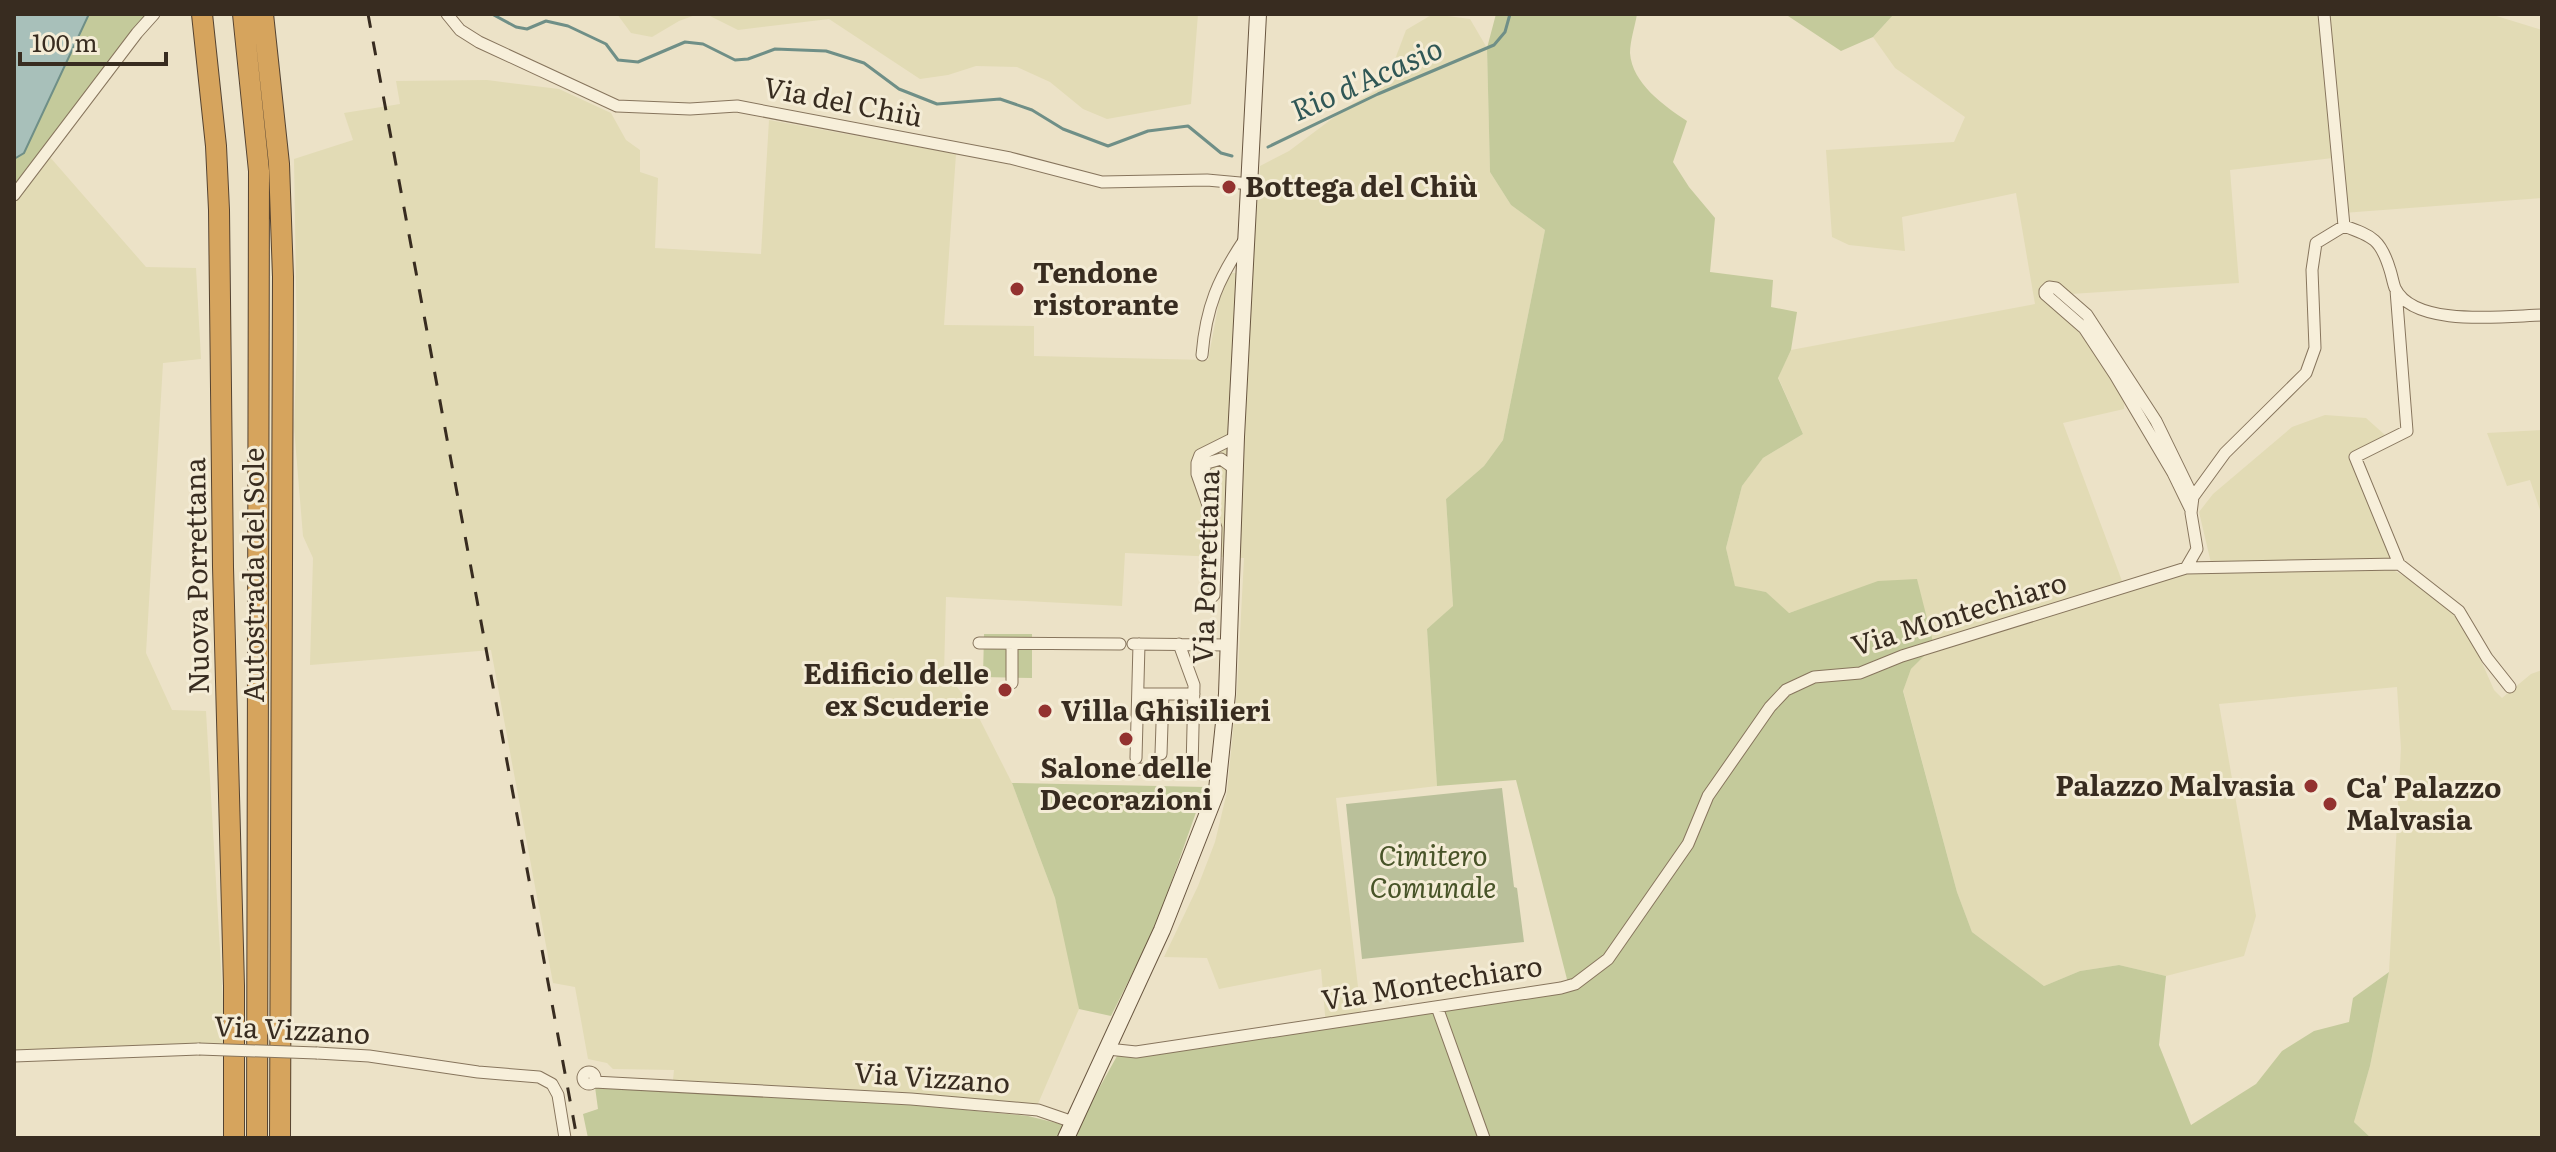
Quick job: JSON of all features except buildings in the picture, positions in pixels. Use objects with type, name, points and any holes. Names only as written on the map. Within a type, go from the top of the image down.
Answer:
[{"type":"highway","name":"Nuova Porrettana","points":[[202,14],[216,146],[219,210],[223,567],[234,986],[234,1138]]},
{"type":"highway","name":"Autostrada del Sole","points":[[243,14],[259,171],[257,1138]]},
{"type":"highway","name":"Autostrada del Sole","points":[[263,14],[279,164],[283,277],[280,1138]]},
{"type":"main road","name":"Via Porrettana","points":[[1069,1130],[1162,930],[1217,790],[1226,709],[1231,461],[1236,437],[1258,14]]},
{"type":"street","points":[[14,195],[154,14]]},
{"type":"street","name":"Via del Chiù","points":[[447,14],[460,30],[479,42],[617,106],[690,109],[737,106],[1010,158],[1102,182],[1207,180],[1251,184]]},
{"type":"street","points":[[2324,14],[2344,226]]},
{"type":"street","points":[[2191,511],[2193,497],[2225,453],[2306,373],[2315,348],[2312,270],[2316,243],[2344,226],[2368,234],[2382,245],[2396,290],[2407,431],[2355,457],[2399,564],[2459,611],[2487,658],[2510,687]]},
{"type":"street","points":[[1202,355],[1208,312],[1216,285],[1248,235]]},
{"type":"street","points":[[2186,568],[2197,549],[2191,511],[2173,473],[2084,328],[2045,294],[2049,287],[2056,288],[2087,315],[2156,421],[2193,497]]},
{"type":"street","points":[[2396,290],[2410,304],[2446,317],[2542,315]]},
{"type":"street","points":[[1206,603],[1214,595],[1216,528],[1197,474],[1197,463],[1200,455],[1236,437]]},
{"type":"street","points":[[1202,491],[1202,473],[1207,463],[1231,461]]},
{"type":"street","name":"Via Montechiaro","points":[[1108,1049],[1136,1052],[1575,984],[1608,959],[1688,844],[1708,796],[1770,707],[1786,690],[1814,677],[1860,673],[1902,656],[2186,568],[2399,564]]},
{"type":"street","points":[[979,643],[1120,644]]},
{"type":"street","points":[[1012,644],[1012,683]]},
{"type":"street","points":[[1179,644],[1194,685],[1192,770],[1135,765],[1138,694],[1136,644],[1179,644],[1229,645]]},
{"type":"street","points":[[1138,694],[1194,694]]},
{"type":"street","points":[[1161,754],[1163,694]]},
{"type":"street","points":[[1437,1007],[1484,1138]]},
{"type":"street","name":"Via Vizzano","points":[[14,1056],[199,1049],[317,1053],[369,1056],[478,1072],[539,1077],[552,1084],[558,1095],[565,1138]]},
{"type":"street","name":"Via Vizzano","points":[[599,1081],[911,1099],[1038,1110],[1069,1130]]},
{"type":"shaded area","points":[[617,14],[698,14],[652,37],[631,33]]},
{"type":"shaded area","points":[[706,14],[1198,14],[1191,104],[1107,119],[1083,109],[1050,82],[1017,67],[976,66],[948,75],[920,79],[829,19],[738,30]]},
{"type":"shaded area","points":[[1433,14],[1470,19],[1487,48],[1490,172],[1511,205],[1545,230],[1503,440],[1484,466],[1446,499],[1453,607],[1427,629],[1437,786],[1336,798],[1362,1021],[1326,1026],[1321,969],[1219,989],[1207,958],[1164,957],[1215,842],[1227,792],[1237,691],[1244,558],[1125,553],[1122,606],[946,597],[944,672],[973,706],[1012,783],[1055,898],[1074,976],[1079,1009],[1037,1106],[874,1091],[673,1080],[674,1070],[613,1069],[607,1063],[588,1059],[575,987],[553,983],[491,650],[310,665],[313,558],[303,536],[294,427],[297,344],[294,159],[353,140],[344,113],[400,104],[396,81],[487,80],[559,89],[611,113],[626,140],[640,150],[640,172],[658,178],[655,248],[761,254],[769,120],[956,154],[944,325],[1034,326],[1034,356],[1208,360],[1222,286],[1229,273],[1252,273],[1260,166],[1289,151],[1349,106],[1385,86],[1406,30]]},
{"type":"shaded area","points":[[1894,14],[2490,14],[2542,30],[2542,198],[2343,213],[2333,158],[2230,170],[2239,283],[2071,294],[2063,313],[2125,389],[2124,409],[2063,423],[2122,581],[2211,563],[2199,512],[2213,494],[2292,427],[2325,415],[2366,418],[2385,435],[2352,461],[2395,571],[2448,602],[2472,640],[2494,690],[2502,698],[2531,674],[2542,670],[2542,1138],[2371,1138],[2354,1122],[2370,1066],[2389,972],[2401,748],[2397,687],[2219,704],[2256,916],[2244,956],[2166,976],[2119,965],[2080,971],[2044,986],[1972,932],[1957,892],[1903,690],[1911,669],[1933,646],[1826,601],[1788,613],[1766,592],[1735,587],[1726,548],[1742,486],[1763,458],[1803,434],[1778,377],[1791,350],[2035,304],[2016,193],[1902,217],[1905,251],[1849,245],[1832,237],[1826,150],[1954,142],[1965,117],[1895,68],[1873,37]]},
{"type":"shaded area","points":[[49,156],[146,267],[196,268],[201,359],[163,363],[146,653],[172,710],[206,711],[226,1053],[14,1053],[14,203]]},
{"type":"shaded area","points":[[2542,430],[2542,516],[2530,480],[2507,486],[2487,433]]},
{"type":"green space","points":[[14,14],[152,14],[14,189]]},
{"type":"green space","points":[[1496,14],[1637,14],[1630,48],[1632,64],[1651,93],[1687,121],[1673,162],[1715,218],[1710,272],[1773,280],[1771,307],[1797,312],[1791,350],[1778,378],[1803,434],[1763,458],[1742,486],[1726,548],[1735,586],[1766,592],[1789,613],[1878,581],[1917,579],[1934,646],[1911,669],[1903,691],[1957,892],[1972,932],[2044,986],[2080,971],[2119,965],[2166,976],[2159,1045],[2191,1125],[2256,1084],[2282,1051],[2314,1031],[2349,1022],[2353,998],[2389,972],[2370,1066],[2354,1122],[2371,1138],[588,1138],[583,1114],[598,1109],[595,1087],[873,1101],[1028,1116],[1077,1128],[1117,1056],[1570,991],[1516,780],[1437,786],[1427,629],[1453,606],[1446,499],[1484,466],[1503,440],[1545,230],[1511,205],[1490,172],[1487,48]]},
{"type":"green space","points":[[1785,14],[1894,14],[1873,37],[1841,51]]},
{"type":"green space","points":[[984,634],[1032,634],[1032,678],[983,677]]},
{"type":"green space","points":[[1012,783],[1205,787],[1155,928],[1111,1016],[1079,1009],[1055,898]]},
{"type":"green space","name":"Cimitero Comunale","points":[[1502,788],[1524,942],[1362,959],[1346,804]]},
{"type":"water","points":[[14,14],[89,14],[24,153],[14,159]]},
{"type":"waterway","name":"Rio d'Acasio","points":[[492,14],[516,27],[527,29],[546,21],[568,26],[606,44],[618,60],[638,62],[685,42],[703,44],[735,60],[748,59],[775,49],[826,51],[864,63],[899,89],[937,104],[1000,99],[1032,110],[1063,129],[1108,146],[1148,131],[1188,126],[1221,153],[1232,156]]},
{"type":"waterway","name":"Rio d'Acasio","points":[[1268,147],[1378,94],[1494,45],[1505,32],[1510,14]]},
{"type":"railway","points":[[368,14],[577,1138]]},
{"type":"place","name":"Bottega del Chiù","points":[[1229,187]]},
{"type":"place","name":"Tendone ristorante","points":[[1017,289]]},
{"type":"place","name":"Edificio delle ex Scuderie","points":[[1005,690]]},
{"type":"place","name":"Villa Ghisilieri","points":[[1045,711]]},
{"type":"place","name":"Salone delle Decorazioni","points":[[1126,739]]},
{"type":"place","name":"Palazzo Malvasia","points":[[2311,786]]},
{"type":"place","name":"Ca' Palazzo Malvasia","points":[[2330,804]]}]
